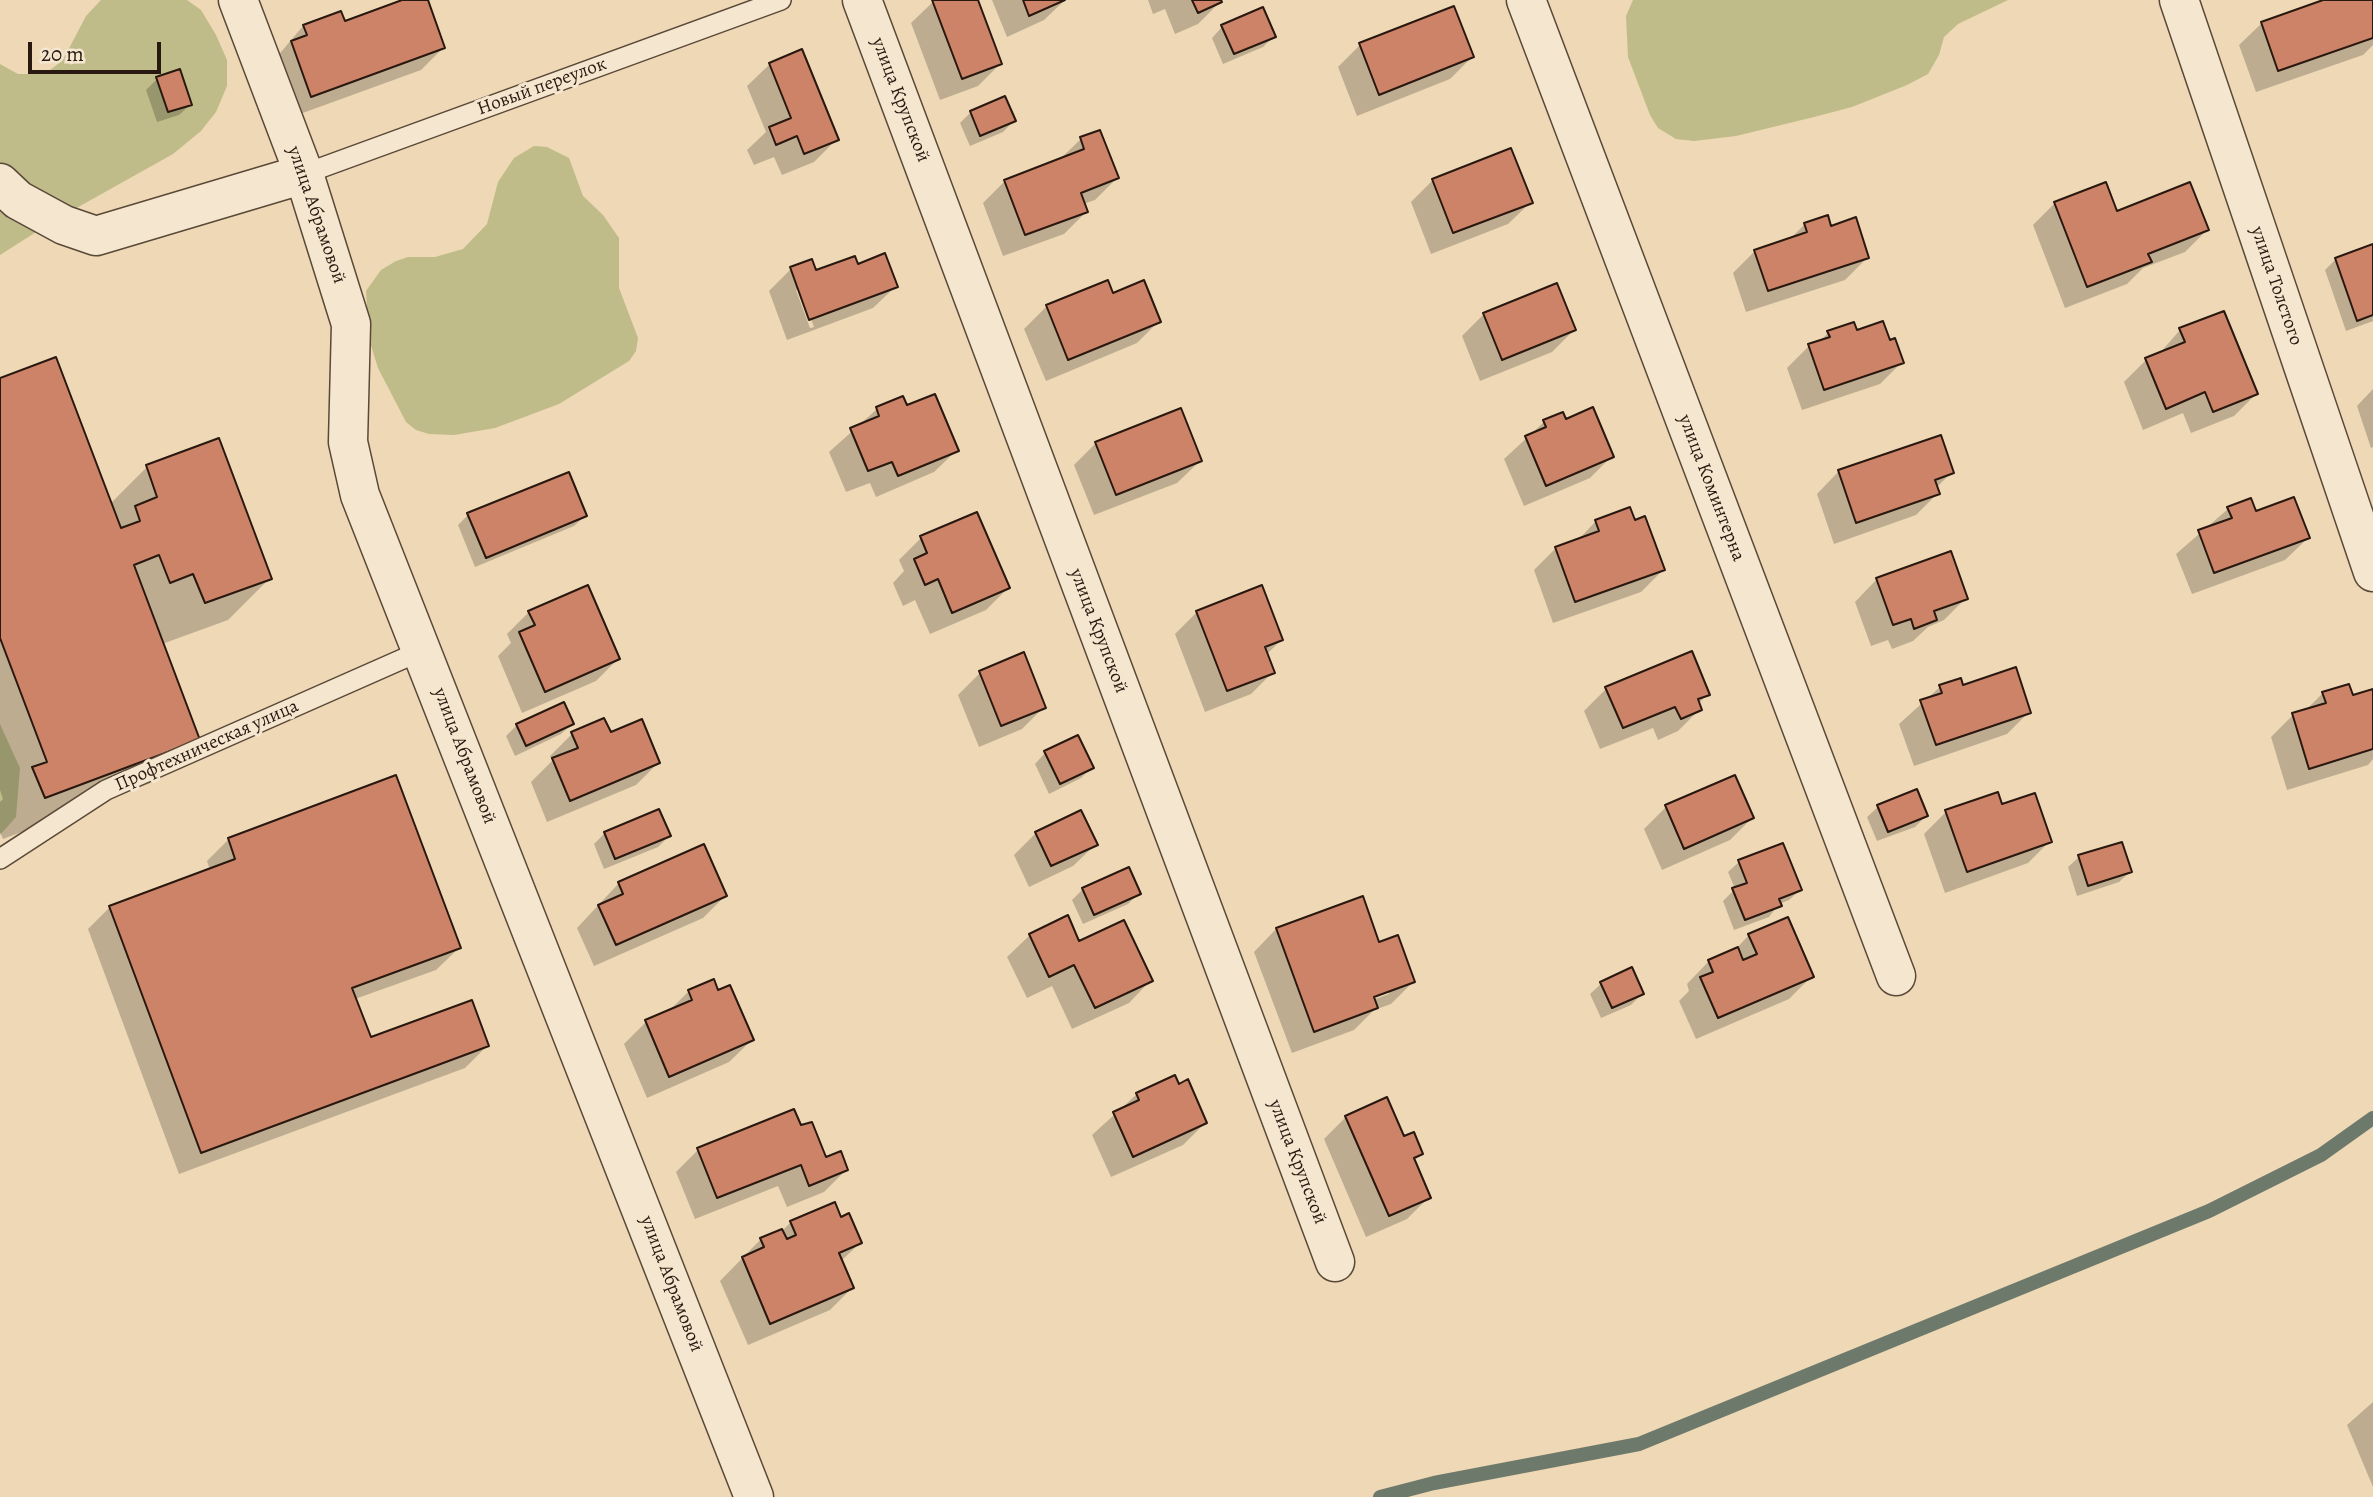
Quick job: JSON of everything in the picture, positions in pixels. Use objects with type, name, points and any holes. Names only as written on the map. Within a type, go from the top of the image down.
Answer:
[{"type":"street","name":"улица Абрамовой","points":[[238,0],[304,174],[351,324],[348,442],[360,495],[754,1497]]},
{"type":"street","name":"улица Крупской","points":[[862,0],[1335,1262]]},
{"type":"street","name":"улица Коминтерна","points":[[1526,0],[1896,976]]},
{"type":"street","name":"улица Толстого","points":[[2179,0],[2373,572]]},
{"type":"street","points":[[0,183],[18,200],[64,225],[96,236],[304,174]]},
{"type":"lane","name":"Новый переулок","points":[[304,174],[781,0]]},
{"type":"lane","name":"Профтехническая улица","points":[[0,859],[106,790],[423,650]]},
{"type":"shaded area","points":[[101,0],[187,0],[201,10],[216,35],[227,60],[227,86],[216,112],[201,131],[173,154],[55,220],[0,255],[0,64],[18,74],[45,74],[63,60],[86,16]]},
{"type":"shaded area","points":[[1633,0],[2008,0],[1958,24],[1944,37],[1939,55],[1928,74],[1907,85],[1852,107],[1814,117],[1736,136],[1694,141],[1676,139],[1658,128],[1650,115],[1628,57],[1626,16]]},
{"type":"shaded area","points":[[534,146],[547,147],[569,158],[583,196],[603,215],[619,238],[619,288],[638,338],[636,351],[629,361],[559,404],[495,428],[454,435],[429,434],[416,430],[406,422],[378,368],[369,339],[366,291],[381,270],[396,261],[408,257],[435,257],[463,249],[487,224],[498,182],[514,158]]},
{"type":"shaded area","points":[[0,724],[20,768],[16,817],[0,835]]},
{"type":"building","points":[[402,0],[428,0],[445,48],[311,97],[291,41],[307,35],[303,25],[341,11],[345,21]]},
{"type":"building","points":[[932,0],[978,0],[1002,64],[962,79]]},
{"type":"building","points":[[1023,0],[1065,0],[1029,16]]},
{"type":"building","points":[[1192,0],[1221,0],[1222,2],[1198,13]]},
{"type":"building","points":[[2323,0],[2373,0],[2373,38],[2278,71],[2261,22]]},
{"type":"building","points":[[1454,6],[1474,57],[1379,95],[1359,43]]},
{"type":"building","points":[[1263,7],[1276,37],[1234,54],[1221,25]]},
{"type":"building","points":[[802,49],[839,140],[804,154],[797,136],[776,145],[769,127],[791,118],[769,63]]},
{"type":"building","points":[[180,69],[192,105],[168,112],[156,77]]},
{"type":"building","points":[[1005,96],[1016,121],[980,136],[970,111]]},
{"type":"building","points":[[1100,130],[1119,178],[1081,193],[1088,212],[1025,235],[1004,180],[1084,149],[1080,137]]},
{"type":"building","points":[[1511,148],[1533,203],[1453,233],[1432,179]]},
{"type":"building","points":[[2106,182],[2117,211],[2190,182],[2209,230],[2148,254],[2152,262],[2087,287],[2054,202]]},
{"type":"building","points":[[1828,215],[1831,226],[1856,217],[1869,258],[1768,291],[1754,250],[1807,232],[1804,223]]},
{"type":"building","points":[[2373,244],[2373,315],[2357,321],[2335,258]]},
{"type":"building","points":[[885,253],[898,287],[809,320],[790,267],[812,259],[816,270],[855,256],[858,264]]},
{"type":"building","points":[[1108,280],[1113,293],[1144,280],[1161,322],[1068,360],[1046,305]]},
{"type":"building","points":[[1557,283],[1576,330],[1502,360],[1483,313]]},
{"type":"building","points":[[2224,311],[2258,394],[2213,412],[2205,392],[2166,409],[2145,358],[2185,342],[2179,328]]},
{"type":"building","points":[[1883,321],[1890,340],[1895,338],[1904,363],[1824,390],[1808,344],[1830,337],[1827,331],[1854,322],[1857,330]]},
{"type":"building","points":[[56,357],[121,528],[140,521],[135,506],[157,497],[146,465],[219,438],[272,579],[205,603],[193,574],[170,583],[159,555],[134,565],[200,740],[45,798],[32,767],[47,762],[0,638],[0,378]]},
{"type":"building","points":[[935,394],[959,451],[898,476],[892,462],[868,471],[850,428],[879,416],[876,407],[903,396],[907,405]]},
{"type":"building","points":[[1593,407],[1614,457],[1546,486],[1525,436],[1546,427],[1543,420],[1563,412],[1566,419]]},
{"type":"building","points":[[1181,408],[1202,461],[1116,495],[1095,442]]},
{"type":"building","points":[[1941,435],[1954,473],[1935,480],[1940,494],[1856,523],[1838,470]]},
{"type":"building","points":[[569,472],[587,516],[486,558],[467,513]]},
{"type":"building","points":[[2294,497],[2310,538],[2214,573],[2198,530],[2232,518],[2227,507],[2251,498],[2256,511]]},
{"type":"building","points":[[1630,507],[1635,520],[1645,516],[1665,570],[1575,602],[1555,547],[1599,531],[1595,520]]},
{"type":"building","points":[[977,512],[1010,588],[952,613],[938,579],[925,585],[914,559],[927,553],[920,536]]},
{"type":"building","points":[[1951,551],[1968,599],[1934,611],[1937,620],[1914,629],[1911,619],[1893,625],[1876,578]]},
{"type":"building","points":[[588,585],[620,659],[545,692],[519,632],[535,625],[528,611]]},
{"type":"building","points":[[1262,585],[1283,640],[1265,647],[1275,673],[1227,691],[1196,611]]},
{"type":"building","points":[[1692,651],[1710,695],[1698,699],[1702,710],[1681,719],[1675,707],[1623,728],[1605,687]]},
{"type":"building","points":[[1024,652],[1046,708],[1001,726],[979,671]]},
{"type":"building","points":[[2016,667],[2031,713],[1936,745],[1920,700],[1942,693],[1939,685],[1961,678],[1963,685]]},
{"type":"building","points":[[2349,684],[2353,695],[2373,689],[2373,749],[2309,769],[2292,713],[2326,703],[2322,692]]},
{"type":"building","points":[[564,702],[574,724],[526,746],[516,724]]},
{"type":"building","points":[[604,718],[611,732],[642,719],[660,763],[570,801],[552,758],[578,748],[571,732]]},
{"type":"building","points":[[1078,735],[1094,768],[1060,784],[1044,751]]},
{"type":"building","points":[[396,775],[461,948],[352,988],[371,1037],[472,1000],[489,1046],[201,1153],[109,906],[235,859],[228,838]]},
{"type":"building","points":[[1735,775],[1754,818],[1684,849],[1665,805]]},
{"type":"building","points":[[1917,789],[1928,816],[1888,832],[1877,805]]},
{"type":"building","points":[[1998,792],[2002,804],[2035,793],[2052,842],[1967,872],[1945,810]]},
{"type":"building","points":[[659,809],[671,836],[615,859],[604,832]]},
{"type":"building","points":[[1081,810],[1098,845],[1051,866],[1035,832]]},
{"type":"building","points":[[2122,842],[2132,872],[2088,886],[2078,855]]},
{"type":"building","points":[[1783,843],[1802,890],[1779,899],[1782,906],[1745,920],[1732,888],[1747,883],[1738,860]]},
{"type":"building","points":[[704,844],[727,896],[616,945],[598,905],[623,894],[618,882]]},
{"type":"building","points":[[1129,867],[1141,894],[1094,915],[1082,888]]},
{"type":"building","points":[[1363,896],[1379,942],[1398,935],[1415,982],[1374,997],[1378,1008],[1314,1032],[1276,928]]},
{"type":"building","points":[[1068,915],[1079,941],[1124,920],[1153,981],[1095,1008],[1074,965],[1049,977],[1029,934]]},
{"type":"building","points":[[1788,917],[1814,977],[1718,1018],[1700,977],[1713,972],[1708,960],[1738,947],[1743,960],[1757,954],[1748,934]]},
{"type":"building","points":[[1632,967],[1644,994],[1612,1008],[1600,982]]},
{"type":"building","points":[[714,979],[718,990],[730,985],[754,1040],[669,1077],[645,1020],[692,1000],[688,990]]},
{"type":"building","points":[[1175,1075],[1179,1084],[1188,1079],[1207,1123],[1133,1157],[1113,1112],[1139,1100],[1136,1093]]},
{"type":"building","points":[[1387,1097],[1404,1136],[1414,1132],[1423,1154],[1414,1158],[1431,1198],[1389,1216],[1345,1116]]},
{"type":"building","points":[[794,1109],[801,1125],[812,1122],[826,1157],[841,1151],[848,1170],[809,1186],[801,1165],[717,1198],[697,1148]]},
{"type":"building","points":[[835,1202],[841,1217],[849,1213],[862,1243],[839,1253],[854,1288],[770,1324],[742,1257],[764,1247],[760,1238],[782,1229],[787,1239],[796,1235],[790,1221]]},
{"type":"waterway","points":[[1380,1497],[1434,1483],[1639,1444],[2209,1211],[2321,1155],[2373,1118]]}]
